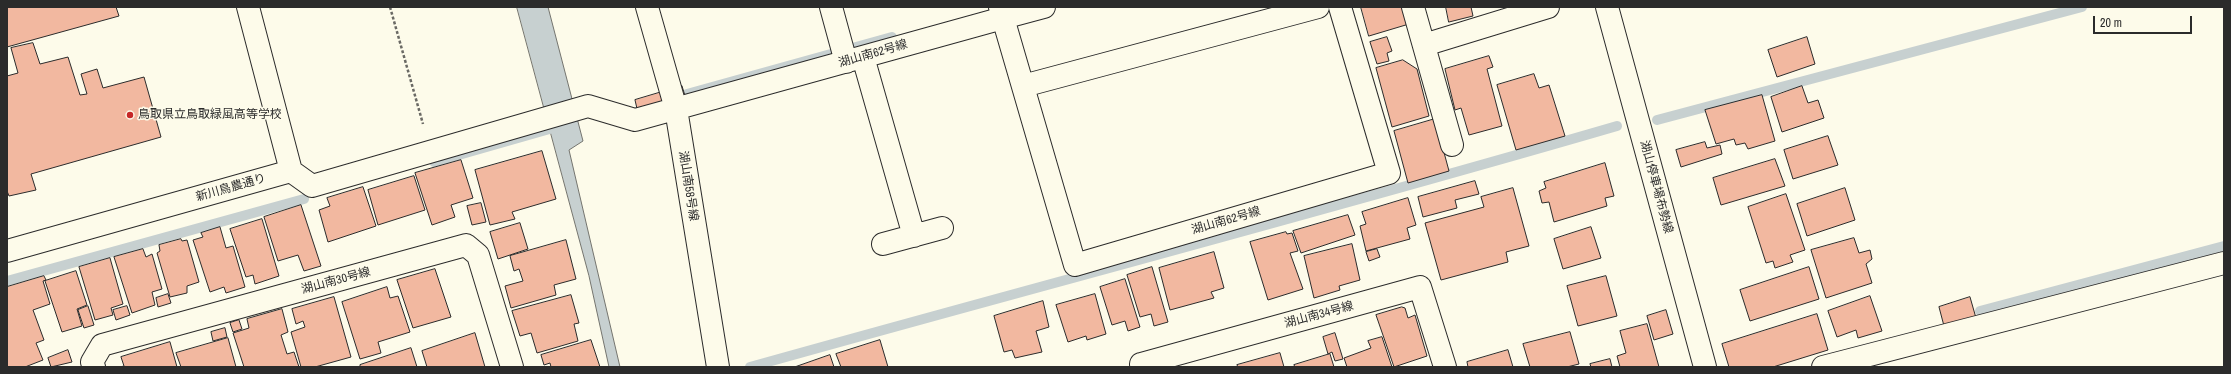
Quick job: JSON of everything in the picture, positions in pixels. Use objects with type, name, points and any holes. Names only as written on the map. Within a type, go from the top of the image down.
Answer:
[{"type":"street","points":[[248,7],[291,171]]},
{"type":"street","name":"湖山南58号線","points":[[647,7],[676,109],[718,367]]},
{"type":"street","points":[[831,7],[855,59],[914,236]]},
{"type":"street","points":[[1002,13],[1044,7]]},
{"type":"street","points":[[1022,86],[1318,7]]},
{"type":"street","name":"湖山南62号線","points":[[291,171],[312,186],[588,106],[635,120],[855,59],[1002,13],[1075,265],[1389,173],[1340,7]]},
{"type":"street","points":[[1413,7],[1452,145]]},
{"type":"street","points":[[1424,45],[1548,7]]},
{"type":"street","name":"湖山停車場布勢線","points":[[1607,7],[1705,367]]},
{"type":"street","name":"新川鳥農通り","points":[[7,251],[291,171]]},
{"type":"street","points":[[883,244],[942,228]]},
{"type":"street","name":"湖山南30号線","points":[[94,367],[92,362],[102,345],[466,245],[478,255],[512,367]]},
{"type":"street","points":[[1823,367],[2224,264]]},
{"type":"street","name":"湖山南34号線","points":[[1137,366],[1420,287],[1445,367]]},
{"type":"path","points":[[390,7],[431,152]]},
{"type":"shaded area","points":[[517,7],[548,7],[583,141],[569,150],[620,367],[609,367],[589,276]]},
{"type":"building","points":[[7,7],[116,7],[119,16],[7,47]]},
{"type":"building","points":[[1361,7],[1404,7],[1409,24],[1369,36]]},
{"type":"building","points":[[1446,7],[1471,7],[1473,16],[1449,22]]},
{"type":"building","points":[[1387,37],[1392,51],[1387,53],[1389,61],[1377,64],[1370,42]]},
{"type":"building","points":[[1807,37],[1815,64],[1777,77],[1768,50]]},
{"type":"building","points":[[33,43],[40,64],[68,57],[80,95],[87,94],[81,74],[97,69],[103,88],[144,77],[161,137],[31,174],[36,190],[9,196],[7,191],[7,76],[18,73],[11,48]]},
{"type":"building","points":[[1489,56],[1493,67],[1487,69],[1502,126],[1469,135],[1461,108],[1455,110],[1445,69]]},
{"type":"building","points":[[1403,60],[1417,69],[1429,116],[1392,127],[1376,68]]},
{"type":"building","points":[[1534,74],[1539,88],[1549,85],[1565,136],[1516,150],[1497,85]]},
{"type":"building","points":[[682,86],[686,99],[638,113],[635,100]]},
{"type":"building","points":[[1802,86],[1808,103],[1818,100],[1824,118],[1782,132],[1771,97]]},
{"type":"building","points":[[1762,95],[1775,141],[1748,149],[1745,143],[1736,145],[1734,139],[1716,144],[1705,110]]},
{"type":"building","points":[[1435,119],[1449,171],[1408,183],[1394,131]]},
{"type":"building","points":[[1828,136],[1838,165],[1793,179],[1784,150]]},
{"type":"building","points":[[1705,142],[1707,148],[1720,145],[1722,154],[1681,167],[1676,150]]},
{"type":"building","points":[[542,151],[556,199],[512,212],[515,219],[490,225],[475,170]]},
{"type":"building","points":[[1775,159],[1785,186],[1721,205],[1713,178]]},
{"type":"building","points":[[461,160],[473,198],[451,205],[455,217],[432,225],[415,173]]},
{"type":"building","points":[[1605,163],[1614,196],[1605,198],[1607,206],[1554,222],[1549,202],[1542,203],[1539,191],[1546,188],[1544,182]]},
{"type":"building","points":[[414,176],[425,210],[378,225],[368,190]]},
{"type":"building","points":[[1475,181],[1479,194],[1455,200],[1457,208],[1423,217],[1418,197]]},
{"type":"building","points":[[363,187],[376,226],[328,242],[319,210],[330,206],[327,198]]},
{"type":"building","points":[[1513,188],[1529,246],[1506,252],[1508,262],[1441,280],[1425,223],[1484,207],[1481,197]]},
{"type":"building","points":[[1845,188],[1855,220],[1807,236],[1797,204]]},
{"type":"building","points":[[1786,194],[1805,250],[1790,255],[1793,262],[1775,268],[1773,261],[1766,263],[1748,207]]},
{"type":"building","points":[[1408,198],[1416,225],[1407,228],[1410,239],[1366,251],[1360,226],[1366,224],[1362,212]]},
{"type":"building","points":[[481,203],[486,222],[472,225],[467,206]]},
{"type":"building","points":[[301,205],[321,266],[304,271],[298,255],[278,261],[264,217]]},
{"type":"building","points":[[1348,215],[1355,235],[1301,253],[1293,231]]},
{"type":"building","points":[[262,219],[279,276],[255,284],[253,275],[246,277],[230,229]]},
{"type":"building","points":[[520,223],[528,249],[498,259],[490,232]]},
{"type":"building","points":[[220,227],[226,248],[233,246],[245,287],[226,293],[224,287],[210,292],[193,240],[203,237],[201,233]]},
{"type":"building","points":[[1591,227],[1601,258],[1563,269],[1554,239]]},
{"type":"building","points":[[1286,232],[1287,234],[1292,233],[1298,251],[1290,253],[1303,289],[1268,300],[1250,242]]},
{"type":"building","points":[[1854,238],[1859,253],[1870,250],[1872,259],[1866,264],[1872,283],[1826,298],[1811,250]]},
{"type":"building","points":[[181,239],[182,241],[187,240],[199,282],[187,286],[187,293],[170,297],[157,253],[160,251],[159,245]]},
{"type":"building","points":[[566,240],[576,279],[554,285],[556,295],[511,308],[505,286],[523,281],[519,269],[514,271],[510,256]]},
{"type":"building","points":[[1352,244],[1360,280],[1339,286],[1340,290],[1314,298],[1304,256]]},
{"type":"building","points":[[143,249],[146,257],[152,254],[162,289],[152,292],[155,305],[132,313],[114,257]]},
{"type":"building","points":[[1377,249],[1380,257],[1369,261],[1366,252]]},
{"type":"building","points":[[1214,252],[1224,288],[1211,292],[1214,298],[1170,310],[1159,268]]},
{"type":"building","points":[[110,258],[123,304],[111,308],[113,315],[95,320],[79,267]]},
{"type":"building","points":[[1152,267],[1168,322],[1154,326],[1151,314],[1140,317],[1127,275]]},
{"type":"building","points":[[1809,267],[1819,299],[1750,321],[1740,290]]},
{"type":"building","points":[[435,269],[451,317],[413,328],[397,280]]},
{"type":"building","points":[[76,271],[87,305],[77,309],[82,326],[62,332],[45,281]]},
{"type":"building","points":[[44,276],[46,280],[43,281],[50,304],[33,310],[44,340],[36,343],[43,360],[25,367],[7,367],[7,287]]},
{"type":"building","points":[[1606,276],[1617,316],[1578,326],[1567,286]]},
{"type":"building","points":[[1125,279],[1140,327],[1128,331],[1125,321],[1112,325],[1100,287]]},
{"type":"building","points":[[387,287],[390,298],[398,296],[410,332],[378,342],[381,353],[360,359],[342,302]]},
{"type":"building","points":[[168,294],[171,303],[158,307],[156,298]]},
{"type":"building","points":[[1095,294],[1106,334],[1087,340],[1086,336],[1068,342],[1056,305]]},
{"type":"building","points":[[571,295],[579,323],[574,324],[578,341],[537,353],[531,333],[520,336],[512,311]]},
{"type":"building","points":[[1870,296],[1882,331],[1858,338],[1856,330],[1837,337],[1828,311]]},
{"type":"building","points":[[334,297],[351,357],[315,367],[301,367],[291,332],[305,327],[303,321],[296,324],[292,309]]},
{"type":"building","points":[[1970,297],[1976,318],[1944,326],[1939,307]]},
{"type":"building","points":[[1043,301],[1049,327],[1036,331],[1042,352],[1015,358],[1012,350],[1004,352],[994,316]]},
{"type":"building","points":[[88,306],[94,325],[84,328],[78,310]]},
{"type":"building","points":[[127,306],[130,315],[116,320],[113,310]]},
{"type":"building","points":[[1402,307],[1405,308],[1408,318],[1415,315],[1427,356],[1394,367],[1376,315]]},
{"type":"building","points":[[282,309],[288,332],[281,335],[287,354],[294,352],[299,367],[244,367],[233,333],[249,328],[247,319]]},
{"type":"building","points":[[1666,310],[1673,334],[1654,340],[1647,316]]},
{"type":"building","points":[[1817,314],[1828,350],[1773,367],[1729,367],[1722,344]]},
{"type":"building","points":[[239,320],[242,329],[233,332],[230,323]]},
{"type":"building","points":[[1647,324],[1659,367],[1620,367],[1617,356],[1626,353],[1620,331]]},
{"type":"building","points":[[225,328],[227,337],[213,341],[211,332]]},
{"type":"building","points":[[1570,332],[1579,364],[1567,367],[1530,367],[1523,344]]},
{"type":"building","points":[[475,333],[485,367],[427,367],[422,351]]},
{"type":"building","points":[[1335,333],[1343,359],[1335,361],[1332,352],[1328,354],[1323,337]]},
{"type":"building","points":[[1382,337],[1392,367],[1347,367],[1344,358],[1371,348],[1368,341]]},
{"type":"building","points":[[228,338],[236,367],[181,367],[176,353]]},
{"type":"building","points":[[591,340],[600,367],[551,367],[550,363],[544,365],[541,355]]},
{"type":"building","points":[[880,340],[888,367],[841,367],[836,354]]},
{"type":"building","points":[[170,342],[177,367],[120,367],[124,366],[121,357]]},
{"type":"building","points":[[411,348],[417,367],[360,367],[360,365]]},
{"type":"building","points":[[68,350],[72,362],[51,367],[48,358]]},
{"type":"building","points":[[1508,350],[1513,367],[1468,367],[1467,362]]},
{"type":"building","points":[[1280,353],[1284,367],[1238,367],[1237,365]]},
{"type":"building","points":[[1330,354],[1334,367],[1295,367],[1294,365]]},
{"type":"building","points":[[830,355],[834,367],[795,367]]},
{"type":"building","points":[[1610,359],[1612,367],[1591,367],[1590,364]]},
{"type":"waterway","points":[[1657,120],[2082,7]]},
{"type":"waterway","points":[[687,94],[892,37]]},
{"type":"waterway","points":[[434,162],[560,126]]},
{"type":"waterway","points":[[750,367],[1401,188],[1617,126]]},
{"type":"waterway","points":[[7,281],[304,199]]},
{"type":"waterway","points":[[1980,311],[2224,246]]},
{"type":"place","name":"鳥取県立鳥取緑風高等学校","points":[[130,115]]}]
